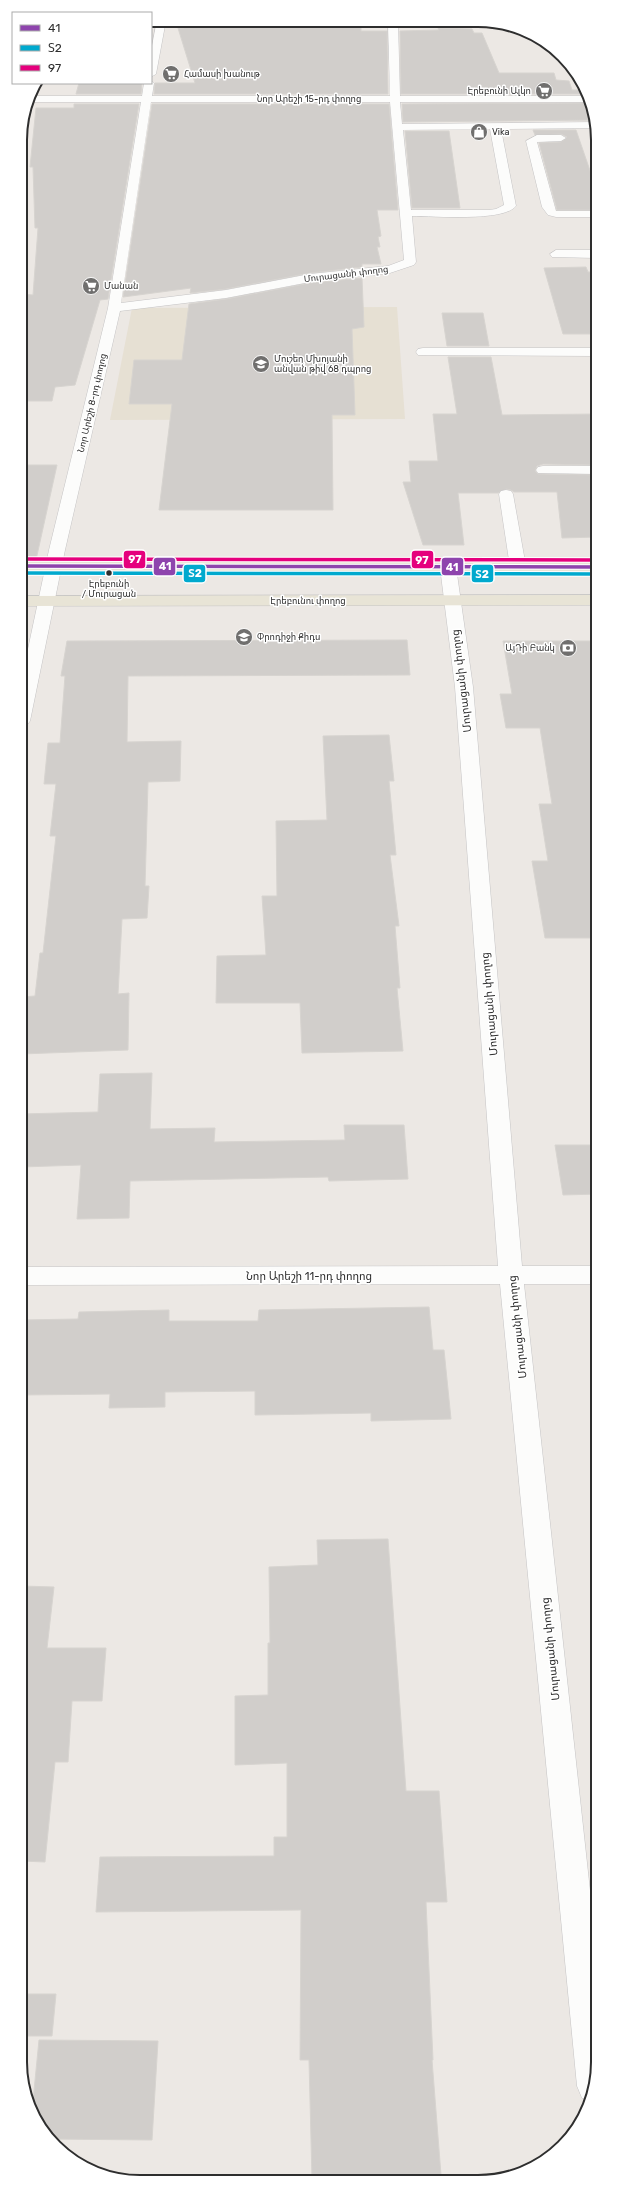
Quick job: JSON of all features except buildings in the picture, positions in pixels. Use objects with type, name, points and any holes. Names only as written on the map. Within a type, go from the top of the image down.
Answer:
[{"type":"main road","points":[[27,566],[591,567]]},
{"type":"main road","name":"Էրեբունու փողոց","points":[[27,601],[591,600]]},
{"type":"street","points":[[152,69],[161,27]]},
{"type":"street","name":"Մուրացանի փողոց","points":[[114,308],[226,294],[310,278],[390,269],[410,262],[395,99],[393,27]]},
{"type":"street","name":"Նոր Արեշի 8-րդ փողոց","points":[[27,692],[46,600],[55,567],[114,308],[149,84]]},
{"type":"street","name":"Նոր Արեշի 15-րդ փողոց","points":[[35,99],[583,99]]},
{"type":"street","points":[[398,127],[493,134],[590,126]]},
{"type":"street","points":[[405,213],[490,213],[499,212],[510,206],[493,134]]},
{"type":"street","points":[[436,137],[451,137]]},
{"type":"street","points":[[574,138],[538,138],[532,141],[548,207],[552,213],[591,214]]},
{"type":"street","points":[[556,254],[591,254]]},
{"type":"street","points":[[423,352],[591,352]]},
{"type":"street","points":[[543,470],[591,470]]},
{"type":"street","points":[[506,494],[518,567]]},
{"type":"street","name":"Մուրացանի փողոց","points":[[448,567],[464,695],[512,1276],[591,2056]]},
{"type":"street","name":"Նոր Արեշի 11-րդ փողոց","points":[[27,1276],[591,1276]]},
{"type":"shaded area","name":"Մուշեղ Մխոյանի անվան թիվ 68 դպրոց","points":[[397,307],[405,419],[110,420],[132,308]]},
{"type":"transit line","name":"97","points":[[27,559],[591,560]]},
{"type":"transit line","name":"41","points":[[27,566],[591,567]]},
{"type":"transit line","name":"Տ2","points":[[27,573],[591,574]]},
{"type":"place","name":"Համասի խանութ","points":[[171,74]]},
{"type":"place","name":"Էրեբունի Ալկո","points":[[544,91]]},
{"type":"place","name":"Vika","points":[[479,132]]},
{"type":"place","name":"Մանան","points":[[91,286]]},
{"type":"place","name":"Մուշեղ Մխոյանի անվան թիվ 68 դպրոց","points":[[261,364]]},
{"type":"place","name":"Էրեբունի / Մուրացան","points":[[109,573]]},
{"type":"place","name":"Փրոդիջի Քիդս","points":[[244,637]]},
{"type":"place","name":"ԱյԴի Բանկ","points":[[568,648]]}]
